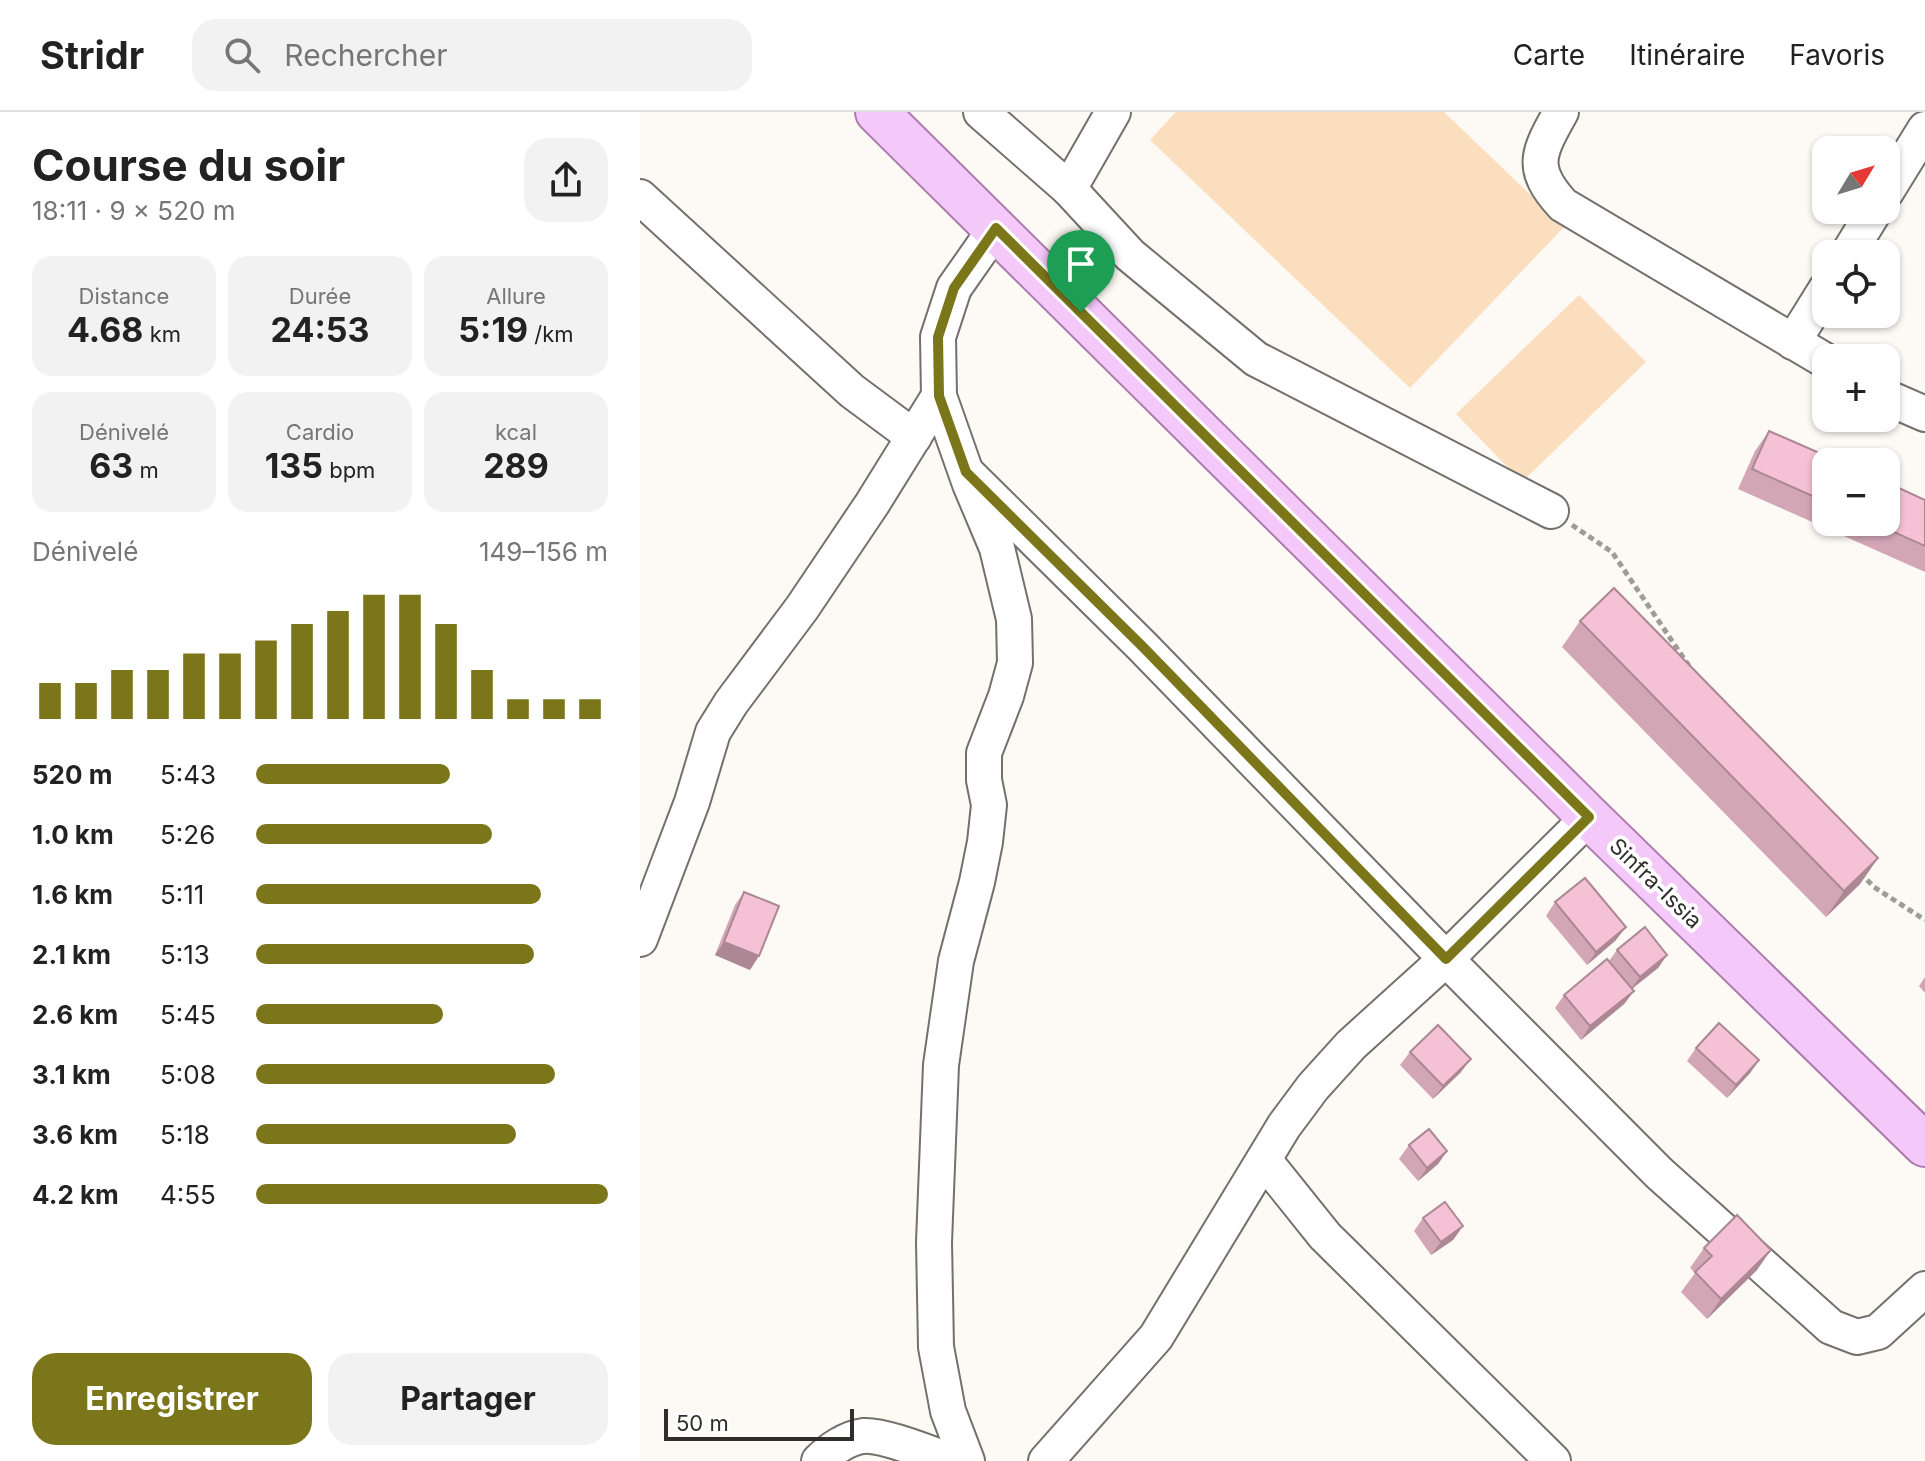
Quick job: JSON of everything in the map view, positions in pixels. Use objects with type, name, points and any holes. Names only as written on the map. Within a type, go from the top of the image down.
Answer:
[{"type":"main road","name":"Sinfra-Issia","points":[[877,112],[1925,1145]]},
{"type":"street","points":[[981,112],[1069,189],[1130,255],[1256,359],[1551,511]]},
{"type":"street","points":[[1069,189],[1113,112]]},
{"type":"street","points":[[1561,112],[1543,144],[1539,171],[1548,189],[1563,205],[1812,353]]},
{"type":"street","points":[[1900,169],[1925,129]]},
{"type":"street","points":[[640,197],[852,391],[914,437]]},
{"type":"street","points":[[967,1461],[948,1411],[936,1347],[934,1242],[941,1065],[956,961],[985,842],[989,805],[984,780],[984,753],[1015,663],[1014,619],[997,548],[939,396],[938,337],[954,288],[996,228]]},
{"type":"street","points":[[1793,342],[1812,311]]},
{"type":"street","points":[[640,939],[692,802],[713,732],[802,608],[939,396]]},
{"type":"street","points":[[1900,403],[1925,414]]},
{"type":"street","points":[[966,472],[1143,647],[1659,1173],[1831,1327],[1857,1337],[1878,1332],[1925,1289]]},
{"type":"street","points":[[1046,1461],[1156,1337],[1264,1160],[1313,1087],[1351,1045],[1446,959],[1589,817]]},
{"type":"street","points":[[1264,1160],[1325,1236],[1553,1461]]},
{"type":"street","points":[[819,1461],[831,1449],[864,1436],[951,1461]]},
{"type":"path","points":[[1551,511],[1612,552],[1696,678]]},
{"type":"path","points":[[1853,865],[1874,887],[1925,920]]},
{"type":"shaded area","points":[[1176,112],[1444,112],[1564,227],[1410,388],[1150,140]]},
{"type":"shaded area","points":[[1579,295],[1646,362],[1522,482],[1456,414]]},
{"type":"building","points":[[1769,431],[1812,450],[1812,496],[1752,469]]},
{"type":"building","points":[[1900,488],[1925,500],[1925,546],[1900,535]]},
{"type":"building","points":[[1614,588],[1878,858],[1844,891],[1580,621]]},
{"type":"building","points":[[1585,878],[1626,927],[1596,952],[1555,902]]},
{"type":"building","points":[[744,892],[779,906],[759,956],[724,942]]},
{"type":"building","points":[[1645,927],[1667,955],[1640,977],[1617,950]]},
{"type":"building","points":[[1607,959],[1634,991],[1590,1026],[1564,995]]},
{"type":"building","points":[[1719,1023],[1759,1060],[1736,1085],[1696,1048]]},
{"type":"building","points":[[1438,1025],[1471,1059],[1443,1086],[1410,1052]]},
{"type":"building","points":[[1429,1129],[1447,1151],[1427,1168],[1409,1145]]},
{"type":"building","points":[[1445,1202],[1463,1226],[1441,1242],[1423,1218]]},
{"type":"building","points":[[1737,1215],[1771,1250],[1721,1299],[1695,1272],[1712,1256],[1704,1248]]},
{"type":"route","points":[[996,228],[1081,312],[1589,817],[1446,959],[1143,647],[966,472],[939,396],[938,337],[954,288],[996,228]]}]
